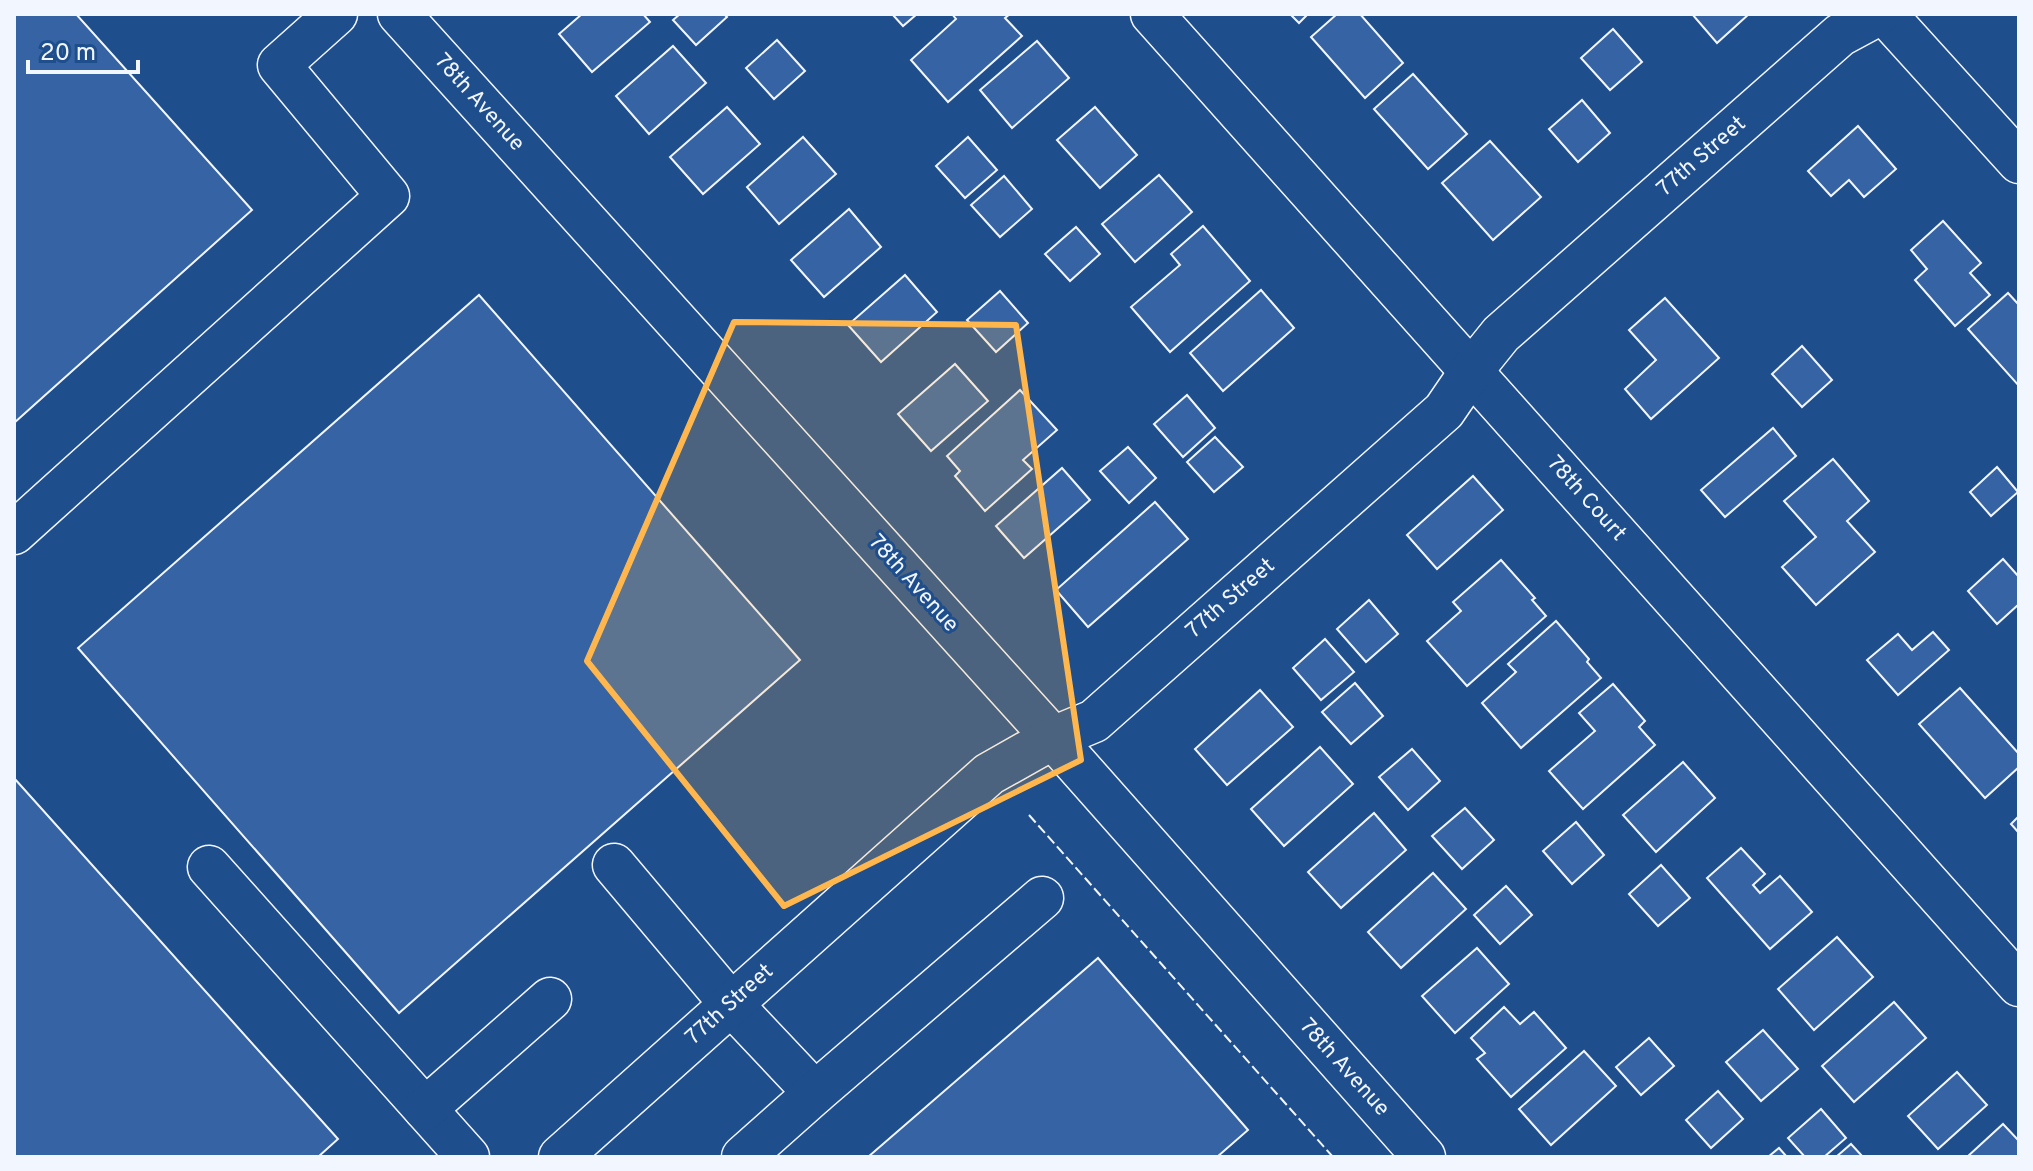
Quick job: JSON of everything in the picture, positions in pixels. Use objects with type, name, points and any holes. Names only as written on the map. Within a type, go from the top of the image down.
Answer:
[{"type":"street","points":[[14,533],[388,196],[279,65],[336,14]]},
{"type":"street","name":"78th Avenue","points":[[399,14],[1053,738],[1424,1157]]},
{"type":"street","name":"78th Court","points":[[1152,14],[2019,985]]},
{"type":"street","points":[[1882,14],[2019,162]]},
{"type":"street","name":"77th Street","points":[[560,1157],[989,774],[1053,738],[1094,721],[1444,411],[1501,334],[1840,35],[1882,14]]},
{"type":"street","points":[[614,865],[731,1004],[815,1093]]},
{"type":"street","points":[[209,867],[468,1157]]},
{"type":"street","points":[[743,1157],[1042,898]]},
{"type":"street","points":[[425,1109],[550,999]]},
{"type":"highlighted area","points":[[734,322],[1016,325],[1081,760],[784,906],[587,661]]},
{"type":"building","points":[[14,14],[76,14],[252,210],[14,423]]},
{"type":"building","points":[[582,14],[643,14],[650,22],[592,72],[559,34]]},
{"type":"building","points":[[680,14],[724,14],[727,17],[696,45],[673,20]]},
{"type":"building","points":[[892,14],[917,14],[903,26]]},
{"type":"building","points":[[952,14],[1010,14],[1005,18],[1022,36],[948,102],[911,60],[956,19]]},
{"type":"building","points":[[1290,14],[1308,14],[1299,23]]},
{"type":"building","points":[[1337,14],[1360,14],[1403,63],[1365,98],[1311,37]]},
{"type":"building","points":[[1692,14],[1749,14],[1717,43]]},
{"type":"building","points":[[1613,29],[1642,62],[1610,90],[1581,58]]},
{"type":"building","points":[[777,40],[805,71],[774,99],[746,68]]},
{"type":"building","points":[[1037,41],[1069,78],[1012,128],[980,90]]},
{"type":"building","points":[[673,46],[706,83],[649,134],[616,96]]},
{"type":"building","points":[[1413,74],[1467,134],[1428,169],[1374,109]]},
{"type":"building","points":[[1582,100],[1610,133],[1578,162],[1549,129]]},
{"type":"building","points":[[727,107],[760,144],[703,194],[670,157]]},
{"type":"building","points":[[1095,107],[1137,155],[1100,188],[1057,140]]},
{"type":"building","points":[[1858,126],[1896,169],[1864,197],[1849,180],[1831,196],[1808,171]]},
{"type":"building","points":[[803,137],[836,174],[779,224],[747,187]]},
{"type":"building","points":[[968,137],[997,170],[965,198],[936,166]]},
{"type":"building","points":[[1490,141],[1541,197],[1493,240],[1442,183]]},
{"type":"building","points":[[1159,175],[1192,212],[1135,262],[1102,224]]},
{"type":"building","points":[[1004,176],[1032,209],[1000,237],[971,205]]},
{"type":"building","points":[[849,209],[881,247],[824,297],[791,260]]},
{"type":"building","points":[[1943,221],[1981,263],[1970,273],[1990,295],[1955,326],[1915,280],[1927,269],[1911,250]]},
{"type":"building","points":[[1203,226],[1250,281],[1170,352],[1131,307],[1180,265],[1171,254]]},
{"type":"building","points":[[1076,227],[1100,254],[1070,281],[1045,254]]},
{"type":"building","points":[[905,275],[937,312],[881,362],[848,325]]},
{"type":"building","points":[[1261,290],[1294,328],[1223,391],[1190,353]]},
{"type":"building","points":[[1000,291],[1028,323],[996,352],[967,320]]},
{"type":"building","points":[[2008,293],[2019,305],[2019,386],[1968,329]]},
{"type":"building","points":[[479,295],[800,660],[399,1013],[78,648]]},
{"type":"building","points":[[1665,298],[1719,358],[1651,419],[1625,389],[1656,360],[1629,330]]},
{"type":"building","points":[[1802,346],[1832,380],[1802,407],[1772,374]]},
{"type":"building","points":[[955,364],[988,401],[931,451],[898,414]]},
{"type":"building","points":[[1020,390],[1057,430],[1023,460],[1032,469],[985,511],[955,476],[960,471],[947,456]]},
{"type":"building","points":[[1187,395],[1215,428],[1183,457],[1154,424]]},
{"type":"building","points":[[1773,428],[1796,456],[1725,517],[1701,490]]},
{"type":"building","points":[[1215,437],[1243,467],[1214,492],[1187,462]]},
{"type":"building","points":[[1128,447],[1156,478],[1129,503],[1100,471]]},
{"type":"building","points":[[1833,459],[1869,501],[1847,521],[1875,552],[1816,605],[1782,567],[1816,537],[1784,501]]},
{"type":"building","points":[[1997,467],[2018,492],[1991,516],[1970,492]]},
{"type":"building","points":[[1062,468],[1090,500],[1024,558],[996,526]]},
{"type":"building","points":[[1473,476],[1503,510],[1437,569],[1407,535]]},
{"type":"building","points":[[1155,502],[1188,539],[1088,627],[1056,590]]},
{"type":"building","points":[[2003,559],[2019,577],[2019,604],[1997,624],[1968,591]]},
{"type":"building","points":[[1501,560],[1535,598],[1532,600],[1546,616],[1467,686],[1427,641],[1461,611],[1453,602]]},
{"type":"building","points":[[1369,600],[1398,634],[1366,662],[1337,629]]},
{"type":"building","points":[[1556,621],[1601,678],[1521,748],[1482,703],[1516,672],[1508,664]]},
{"type":"building","points":[[1933,632],[1949,650],[1898,695],[1867,660],[1898,634],[1912,650]]},
{"type":"building","points":[[1325,639],[1354,672],[1321,700],[1293,668]]},
{"type":"building","points":[[1355,683],[1383,716],[1351,744],[1322,712]]},
{"type":"building","points":[[1613,684],[1645,721],[1639,727],[1655,745],[1583,809],[1549,771],[1595,731],[1579,713]]},
{"type":"building","points":[[1960,688],[2019,754],[2019,767],[1985,798],[1919,724]]},
{"type":"building","points":[[1260,690],[1293,727],[1227,785],[1195,749]]},
{"type":"building","points":[[1320,747],[1353,784],[1284,846],[1251,809]]},
{"type":"building","points":[[1412,749],[1440,781],[1408,810],[1379,777]]},
{"type":"building","points":[[1683,762],[1715,798],[1656,852],[1623,815]]},
{"type":"building","points":[[14,778],[338,1139],[318,1157],[14,1157]]},
{"type":"building","points":[[1465,808],[1494,840],[1462,869],[1432,836]]},
{"type":"building","points":[[1374,813],[1406,850],[1341,908],[1308,872]]},
{"type":"building","points":[[2019,816],[2019,833],[2011,824]]},
{"type":"building","points":[[1576,822],[1604,855],[1572,884],[1543,851]]},
{"type":"building","points":[[1741,848],[1765,874],[1753,885],[1760,893],[1780,876],[1812,912],[1770,949],[1707,878]]},
{"type":"building","points":[[1661,865],[1690,898],[1658,926],[1629,894]]},
{"type":"building","points":[[1433,873],[1466,909],[1401,968],[1368,932]]},
{"type":"building","points":[[1506,886],[1532,915],[1500,944],[1474,915]]},
{"type":"building","points":[[1837,937],[1873,977],[1814,1030],[1778,989]]},
{"type":"building","points":[[1477,948],[1509,984],[1455,1033],[1422,996]]},
{"type":"building","points":[[1098,958],[1248,1130],[1217,1157],[868,1157]]},
{"type":"building","points":[[1894,1002],[1926,1038],[1854,1102],[1822,1066]]},
{"type":"building","points":[[1504,1007],[1520,1024],[1534,1012],[1566,1048],[1511,1097],[1477,1059],[1485,1053],[1471,1038]]},
{"type":"building","points":[[1763,1030],[1798,1069],[1761,1101],[1726,1062]]},
{"type":"building","points":[[1649,1038],[1674,1066],[1641,1095],[1616,1067]]},
{"type":"building","points":[[1584,1051],[1616,1086],[1551,1145],[1519,1109]]},
{"type":"building","points":[[1957,1072],[1987,1105],[1938,1149],[1908,1116]]},
{"type":"building","points":[[1718,1091],[1743,1119],[1711,1148],[1686,1120]]},
{"type":"building","points":[[1821,1109],[1846,1138],[1824,1157],[1805,1157],[1788,1138]]},
{"type":"building","points":[[2003,1124],[2019,1141],[2019,1157],[1967,1157]]},
{"type":"building","points":[[1851,1144],[1863,1157],[1836,1157]]},
{"type":"building","points":[[1779,1148],[1787,1157],[1768,1157]]},
{"type":"fence","points":[[1029,815],[1333,1157]]}]
